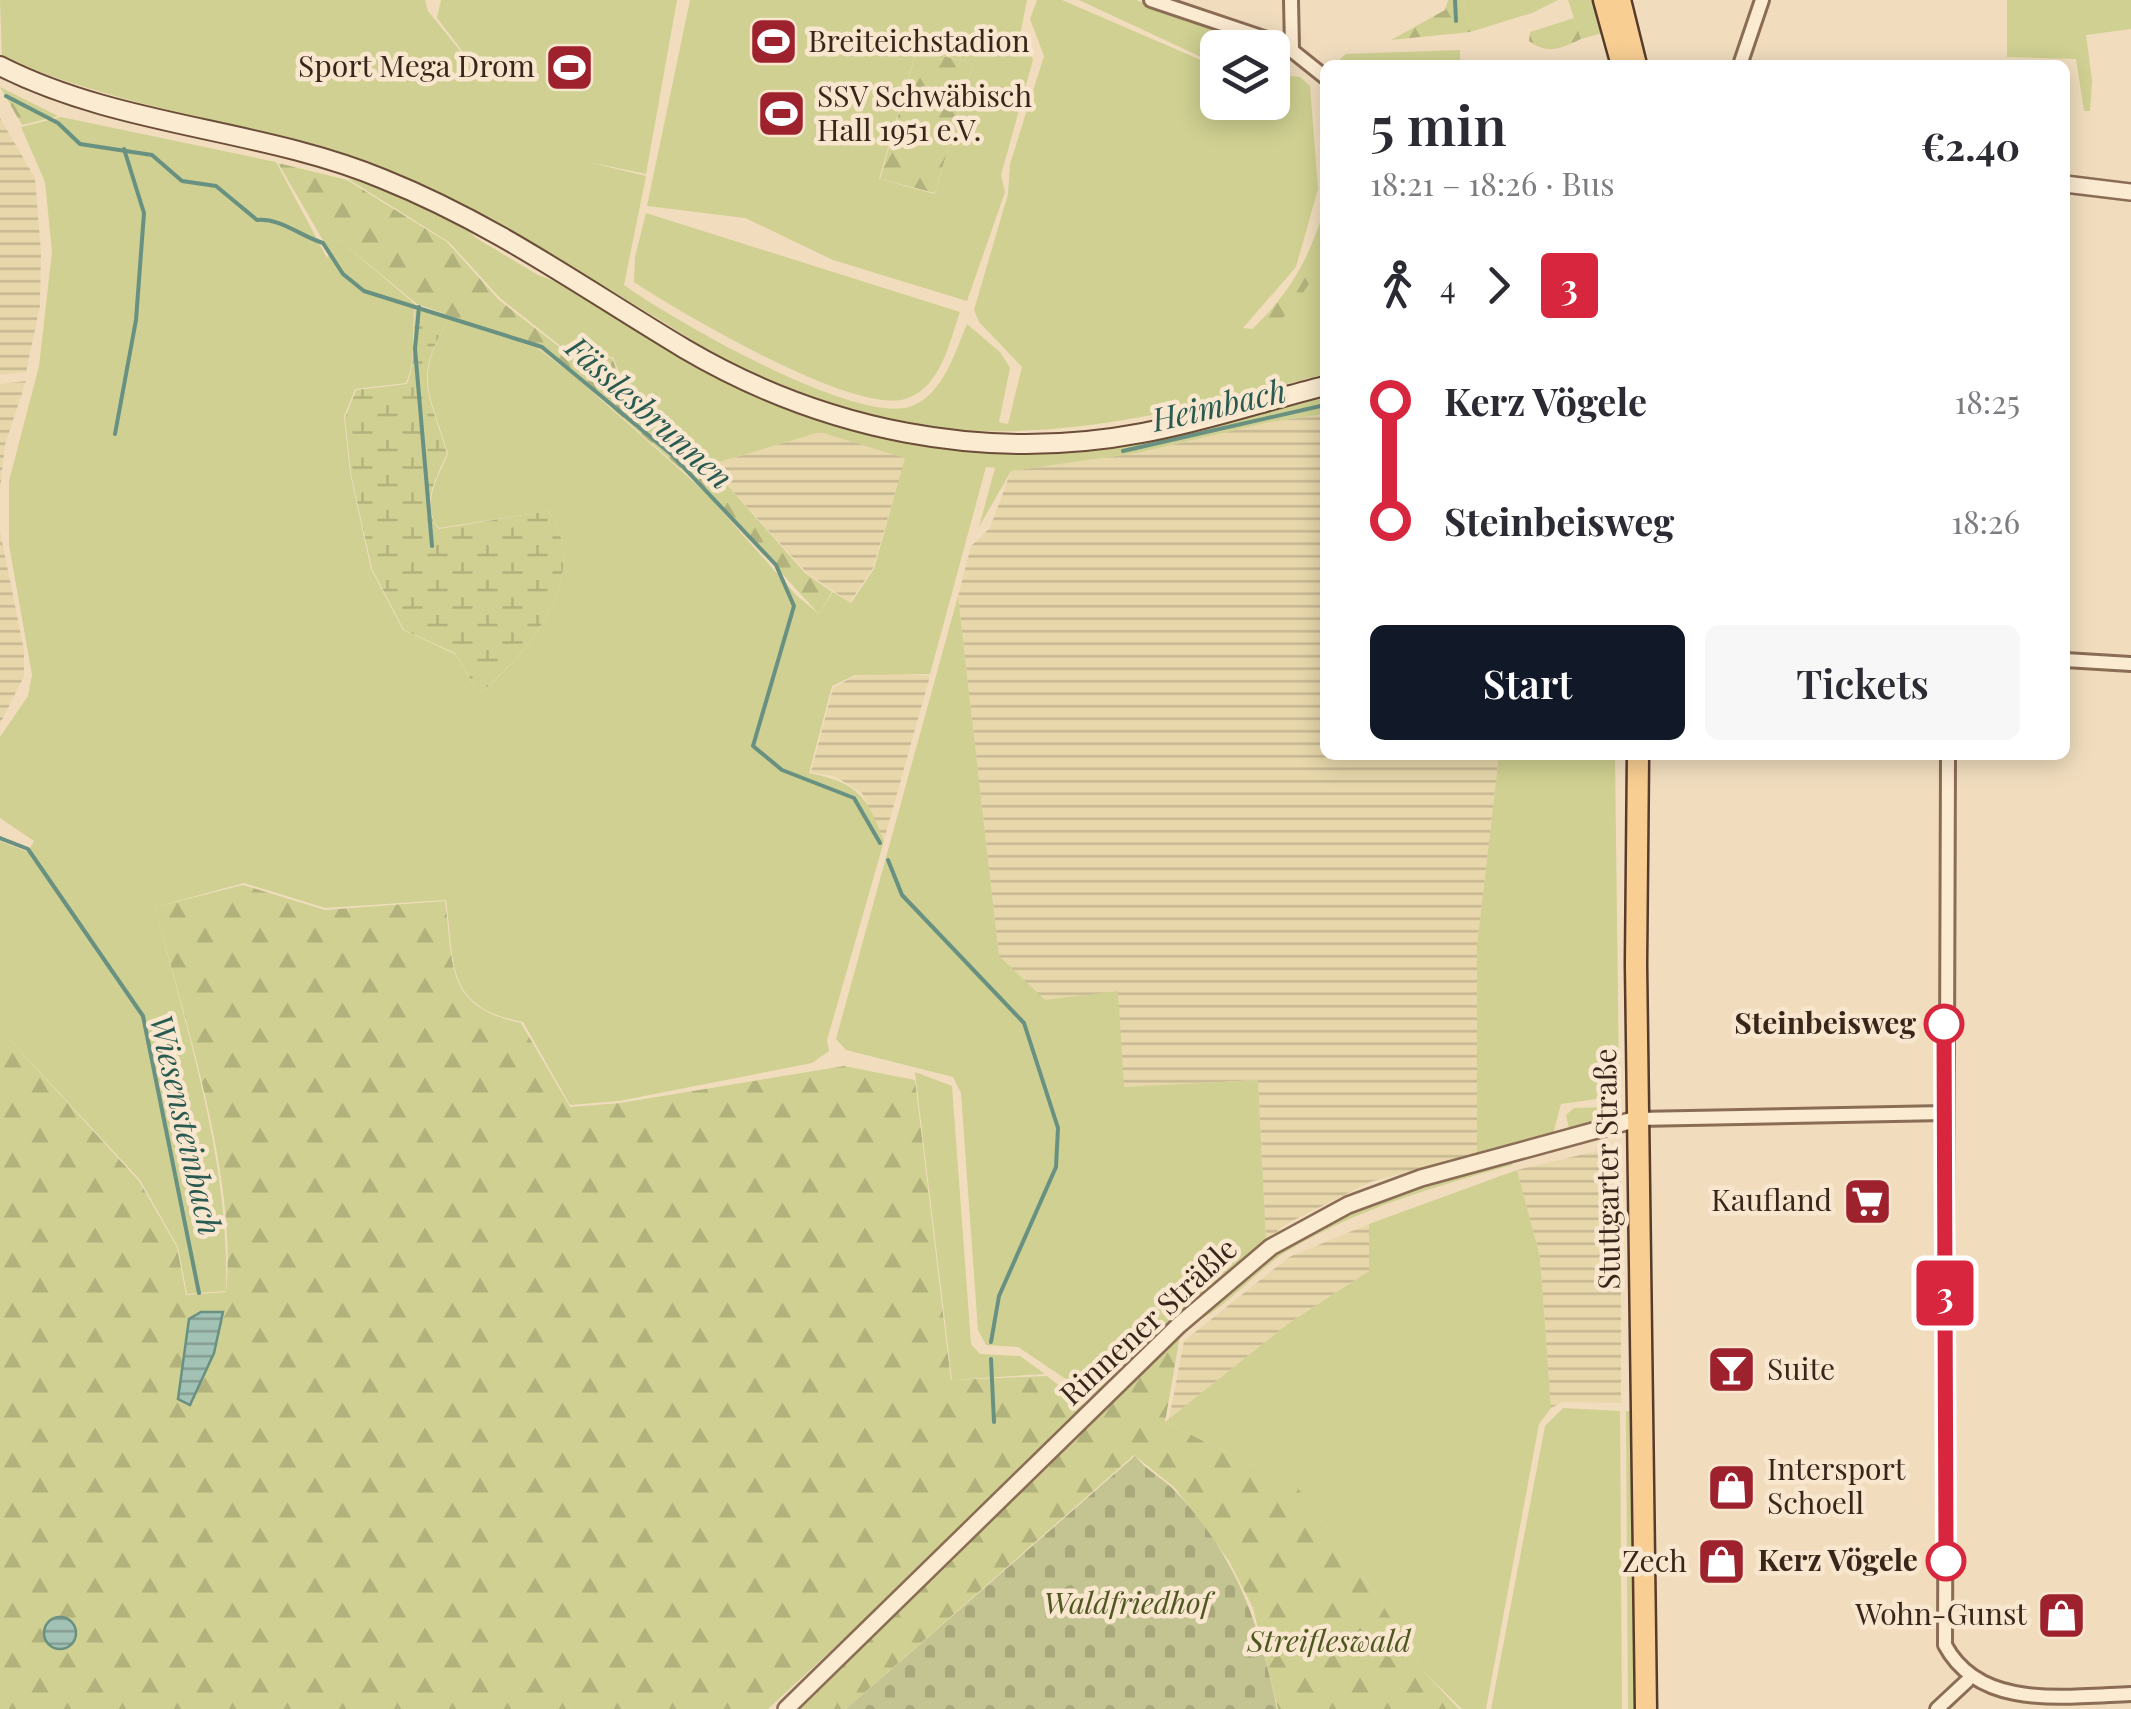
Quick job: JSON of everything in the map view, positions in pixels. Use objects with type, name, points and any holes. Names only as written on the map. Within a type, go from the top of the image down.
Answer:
[{"type":"main road","points":[[1604,0],[1621,60]]},
{"type":"main road","points":[[1620,0],[1635,60]]},
{"type":"main road","points":[[0,66],[96,103],[269,144],[377,176],[492,230],[748,383],[818,412],[888,430],[960,441],[1035,445],[1108,439],[1181,425],[1320,387]]},
{"type":"main road","name":"Stuttgarter Straße","points":[[1636,760],[1646,1709]]},
{"type":"street","points":[[1151,0],[1292,48],[1320,73]]},
{"type":"street","points":[[1291,0],[1292,48]]},
{"type":"street","points":[[1742,60],[1762,0]]},
{"type":"street","points":[[2070,185],[2131,192]]},
{"type":"street","points":[[2070,660],[2131,664]]},
{"type":"street","points":[[1948,760],[1946,1645],[1967,1681],[1987,1693],[2010,1698],[2131,1694]]},
{"type":"street","points":[[1637,1118],[1945,1113]]},
{"type":"street","name":"Rinnener Sträßle","points":[[786,1709],[1179,1325],[1271,1247],[1348,1205],[1421,1178],[1637,1118]]},
{"type":"street","points":[[1937,1709],[1967,1681]]},
{"type":"shaded area","points":[[0,118],[35,178],[41,252],[40,306],[26,372],[0,375]]},
{"type":"shaded area","points":[[26,381],[5,445],[0,490],[0,384]]},
{"type":"shaded area","points":[[1320,415],[1320,760],[1498,760],[1477,946],[1477,1153],[1370,1182],[1286,1224],[1266,1241],[1258,1080],[1124,1087],[999,956],[958,596],[971,546],[990,528],[1011,471],[1137,453],[1270,422]]},
{"type":"shaded area","points":[[820,432],[906,457],[873,568],[850,602],[807,573],[709,465]]},
{"type":"shaded area","points":[[0,531],[24,650],[24,676],[0,724]]},
{"type":"shaded area","points":[[855,676],[930,676],[884,840],[862,793],[836,777],[811,772],[833,688]]},
{"type":"shaded area","points":[[1614,1147],[1621,1151],[1621,1403],[1563,1402],[1551,1408],[1540,1257],[1517,1170]]},
{"type":"shaded area","points":[[1369,1224],[1369,1271],[1289,1323],[1169,1419],[1184,1341],[1289,1257]]},
{"type":"shaded area","points":[[201,1312],[223,1312],[214,1353],[190,1405],[178,1399],[189,1319]]},
{"type":"shaded area","points":[[60,1617],[71,1622],[76,1633],[71,1644],[60,1649],[49,1644],[44,1633],[49,1622]]},
{"type":"green space","points":[[0,0],[425,0],[428,11],[495,94],[437,18],[441,0],[677,0],[646,174],[584,161],[646,176],[624,285],[765,366],[851,401],[886,408],[912,406],[932,392],[947,371],[967,324],[1000,352],[1010,368],[999,422],[1008,424],[1022,367],[979,322],[974,310],[1008,194],[1010,164],[1044,56],[1030,19],[1037,0],[1062,0],[1200,60],[1200,120],[1290,120],[1290,76],[1300,77],[1310,86],[1318,189],[1296,267],[1243,328],[1252,329],[1262,340],[1320,256],[1320,375],[1097,424],[1025,431],[954,430],[881,419],[807,397],[729,363],[535,245],[400,177],[301,144],[51,76],[2,57]]},
{"type":"green space","name":"SSV Schwäbisch Hall 1951 e.V.","points":[[690,0],[1027,0],[1020,35],[1033,60],[1001,175],[1005,192],[967,301],[833,260],[745,218],[647,206]],"holes":[[[917,48],[973,64],[935,194],[879,179]]]},
{"type":"green space","points":[[1079,0],[1136,0],[1222,30],[1200,30],[1199,56]]},
{"type":"green space","points":[[1448,0],[1464,0],[1470,32],[1391,40],[1445,10]]},
{"type":"green space","points":[[1464,0],[1558,0],[1532,13],[1470,32]]},
{"type":"green space","points":[[1568,0],[1596,0],[1606,32],[1581,39]]},
{"type":"green space","points":[[2007,0],[2131,0],[2131,29],[2086,35],[2092,80],[2090,111],[2084,111],[2076,59],[2007,57]]},
{"type":"green space","points":[[1574,18],[1581,39],[1548,49],[1529,41],[1530,32]]},
{"type":"green space","points":[[917,49],[973,64],[935,193],[880,179]]},
{"type":"green space","points":[[1460,50],[1460,60],[1339,60],[1346,54]]},
{"type":"green space","points":[[0,87],[58,116],[22,125]]},
{"type":"green space","points":[[61,117],[276,162],[327,258],[338,239],[415,304],[413,355],[406,383],[355,389],[344,417],[350,473],[371,569],[403,630],[455,654],[479,694],[517,658],[549,612],[564,561],[560,536],[548,511],[439,528],[434,519],[433,491],[448,454],[431,400],[428,372],[449,319],[537,348],[572,374],[705,492],[796,595],[819,614],[833,592],[851,603],[874,569],[905,458],[820,432],[709,465],[626,390],[613,357],[568,352],[500,298],[449,242],[348,179],[388,186],[448,212],[476,238],[538,275],[570,287],[697,362],[934,445],[1192,427],[1320,397],[1320,415],[1270,422],[1137,453],[1011,471],[979,527],[995,468],[986,467],[930,674],[855,675],[832,686],[809,773],[839,782],[858,794],[866,802],[884,841],[827,1040],[829,1051],[812,1063],[619,1101],[570,1105],[523,1022],[479,1006],[467,994],[454,964],[446,900],[325,908],[244,883],[155,907],[204,1097],[214,1145],[225,1242],[226,1291],[187,1294],[178,1247],[140,1180],[0,1029],[0,841],[28,852],[34,841],[0,818],[0,737],[28,696],[32,675],[9,545],[9,481],[39,366],[52,252],[45,182],[21,127]]},
{"type":"green space","points":[[278,163],[347,180],[447,242],[499,300],[567,353],[612,358],[625,390],[719,476],[805,573],[832,592],[819,614],[706,491],[537,347],[417,304],[338,239],[331,254]]},
{"type":"green space","points":[[646,213],[960,312],[942,363],[917,393],[905,399],[880,400],[808,377],[767,358],[634,282],[635,257]]},
{"type":"green space","points":[[1320,220],[1318,266],[1299,298],[1262,340],[1252,329],[1296,276]]},
{"type":"green space","points":[[416,305],[449,319],[427,372],[430,399],[447,454],[431,492],[433,520],[439,529],[548,511],[560,536],[564,561],[549,611],[517,657],[479,694],[455,653],[404,630],[372,569],[351,474],[345,418],[356,390],[407,384]]},
{"type":"green space","points":[[958,596],[999,956],[1045,1000],[1118,991],[1124,1087],[1258,1080],[1266,1241],[1203,1292],[1100,1395],[1091,1396],[1018,1347],[986,1345],[978,1330],[961,1093],[953,1077],[846,1050],[836,1039]]},
{"type":"green space","points":[[1498,760],[1615,760],[1619,1083],[1611,1097],[1561,1104],[1552,1138],[1477,1153],[1477,946]]},
{"type":"green space","points":[[243,885],[325,910],[445,901],[453,964],[466,995],[496,1016],[521,1023],[570,1107],[620,1103],[844,1066],[915,1080],[951,1380],[1047,1376],[1090,1410],[768,1709],[0,1709],[0,1029],[139,1181],[177,1247],[186,1295],[226,1292],[228,1248],[216,1150],[155,907]]},
{"type":"green space","points":[[915,1072],[952,1086],[971,1344],[980,1354],[1020,1356],[1045,1374],[952,1380]]},
{"type":"green space","points":[[1608,1107],[1608,1119],[1570,1133],[1566,1115],[1574,1108]]},
{"type":"green space","points":[[1510,1160],[1512,1165],[1398,1200],[1316,1235],[1277,1258],[1214,1311],[1190,1324],[1286,1241],[1395,1191]]},
{"type":"green space","points":[[1517,1170],[1540,1257],[1551,1408],[1539,1424],[1486,1709],[1462,1709],[1423,1671],[1379,1599],[1297,1487],[1165,1422],[1289,1323],[1369,1271],[1369,1224]]},
{"type":"green space","name":"Streifleswald","points":[[1180,1336],[1165,1422],[1297,1487],[1379,1599],[1423,1671],[1459,1709],[1278,1709],[1253,1608],[1229,1561],[1175,1488],[1134,1455],[846,1709],[792,1709]]},
{"type":"green space","points":[[1563,1408],[1620,1411],[1622,1709],[1491,1709],[1545,1426]]},
{"type":"green space","points":[[1626,1411],[1634,1412],[1637,1709],[1628,1709]]},
{"type":"green space","name":"Waldfriedhof","points":[[1135,1456],[1176,1492],[1230,1567],[1253,1620],[1277,1709],[846,1709]]},
{"type":"waterway","name":"Heimbach","points":[[1455,0],[1456,21]]},
{"type":"waterway","name":"Fässlesbrunnen","points":[[6,96],[58,123],[80,144],[152,155],[182,181],[216,186],[257,220],[282,225],[323,243],[343,274],[364,291],[542,347],[671,454],[776,565],[794,606],[753,746],[782,770],[854,798],[880,843]]},
{"type":"waterway","points":[[115,434],[136,320],[144,213],[124,149]]},
{"type":"waterway","points":[[419,307],[415,349],[432,546]]},
{"type":"waterway","name":"Heimbach","points":[[1123,451],[1320,406]]},
{"type":"waterway","name":"Wiesensteinbach","points":[[0,838],[28,849],[143,1016],[199,1293]]},
{"type":"waterway","name":"Fässlesbrunnen","points":[[888,860],[902,895],[1024,1023],[1058,1128],[1056,1167],[999,1296],[991,1342]]},
{"type":"waterway","name":"Fässlesbrunnen","points":[[991,1359],[994,1422]]},
{"type":"bus line","name":"3","points":[[1944,1024],[1946,1561]]},
{"type":"place","name":"Breiteichstadion","points":[[773,42]]},
{"type":"place","name":"Sport Mega Drom","points":[[570,67]]},
{"type":"place","name":"SSV Schwäbisch Hall 1951 e.V.","points":[[782,114]]},
{"type":"place","name":"Steinbeisweg","points":[[1944,1024]]},
{"type":"place","name":"Kaufland","points":[[1867,1201]]},
{"type":"place","name":"Suite","points":[[1732,1370]]},
{"type":"place","name":"Intersport Schoell","points":[[1732,1487]]},
{"type":"place","name":"Kerz Vögele","points":[[1946,1561]]},
{"type":"place","name":"Zech","points":[[1722,1562]]},
{"type":"place","name":"Wohn-Gunst","points":[[2062,1615]]}]
